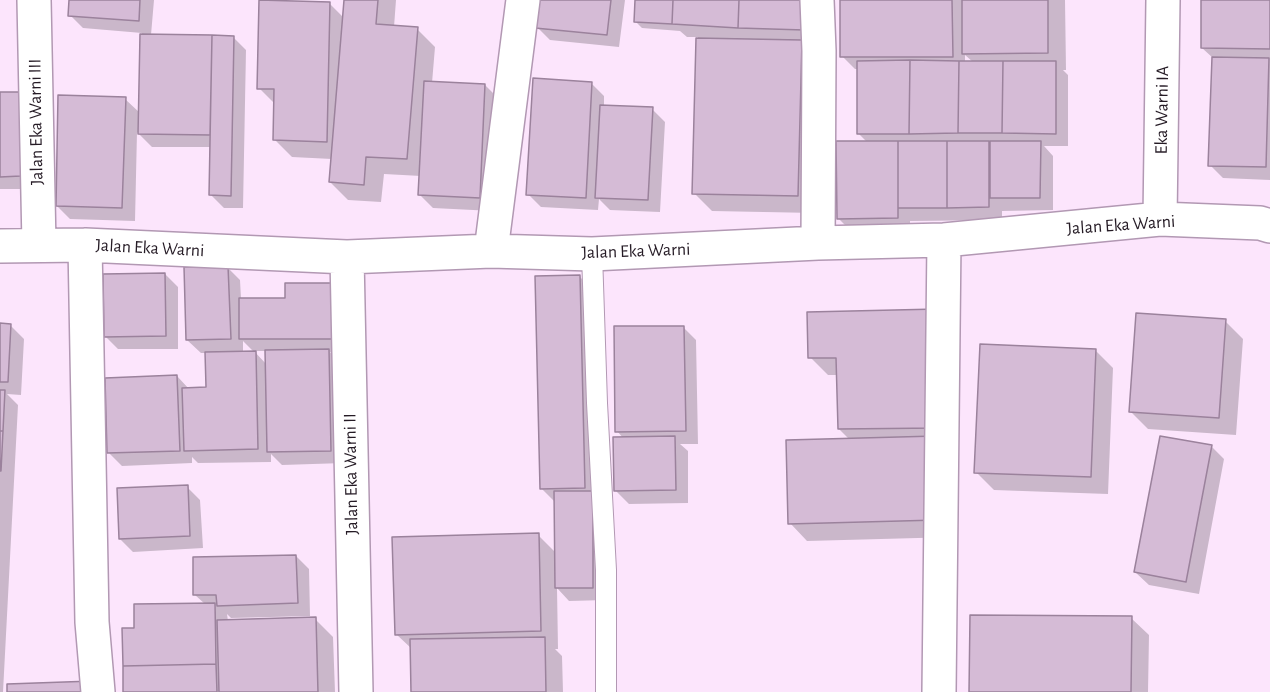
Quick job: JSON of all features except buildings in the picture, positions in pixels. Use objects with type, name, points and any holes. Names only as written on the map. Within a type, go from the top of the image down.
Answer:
[{"type":"street","name":"Jalan Eka Warni III","points":[[34,0],[39,245]]},
{"type":"street","points":[[491,251],[523,0]]},
{"type":"street","points":[[817,0],[818,243]]},
{"type":"street","name":"Eka Warni IA","points":[[1160,219],[1163,0]]},
{"type":"street","name":"Jalan Eka Warni","points":[[0,246],[85,245],[347,256],[491,251],[592,254],[818,243],[944,240],[1160,219],[1260,223],[1270,226]]},
{"type":"street","points":[[939,692],[944,240]]},
{"type":"street","points":[[85,245],[92,622],[98,692]]},
{"type":"street","name":"Jalan Eka Warni II","points":[[347,256],[356,692]]},
{"type":"lane","points":[[592,254],[606,570],[606,692]]}]
